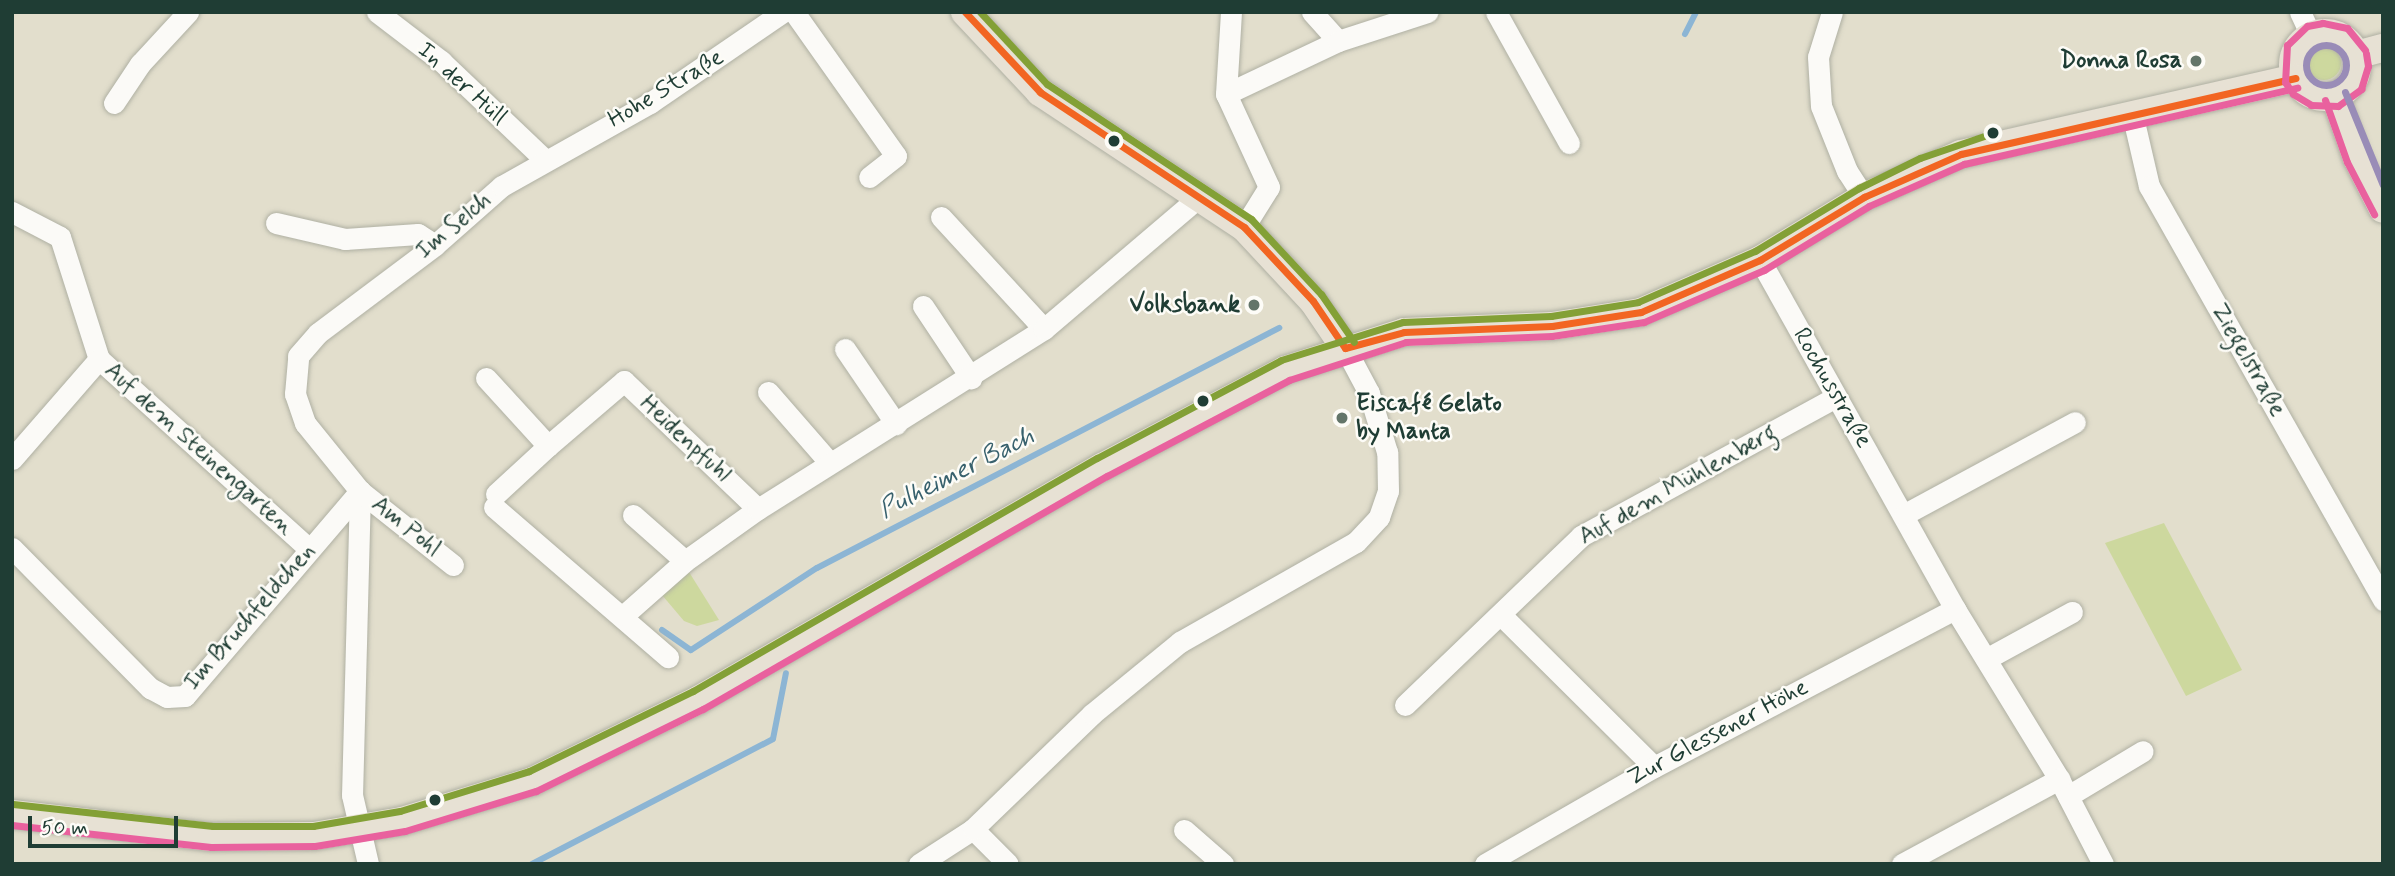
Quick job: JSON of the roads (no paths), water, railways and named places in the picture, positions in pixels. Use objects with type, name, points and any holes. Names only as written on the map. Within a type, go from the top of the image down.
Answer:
[{"type":"main road","points":[[965,12],[1040,92],[1244,227],[1313,301],[1345,348]]},
{"type":"main road","points":[[2305,24],[2370,52],[2356,75],[2335,96],[2316,96],[2295,78],[2294,58],[2305,24]]},
{"type":"main road","points":[[12,814],[212,837],[361,830],[533,781],[620,741],[1205,409],[1285,370],[1345,348],[1404,332],[1552,326],[1641,312],[1760,260],[1864,197],[1961,154],[2295,78]]},
{"type":"main road","points":[[2335,96],[2357,158],[2383,209]]},
{"type":"street","points":[[114,103],[140,64],[188,12]]},
{"type":"street","name":"In der Hüll","points":[[377,12],[441,61],[544,159]]},
{"type":"street","name":"Hohe Straße","points":[[544,159],[650,103],[783,12]]},
{"type":"street","points":[[793,12],[896,156],[869,177]]},
{"type":"street","points":[[1231,12],[1226,94],[1269,187],[1244,227]]},
{"type":"street","points":[[1312,12],[1338,41]]},
{"type":"street","points":[[1226,94],[1338,41],[1427,12]]},
{"type":"street","points":[[1496,12],[1569,144]]},
{"type":"street","points":[[1832,12],[1818,57],[1821,107],[1847,171],[1864,197]]},
{"type":"street","name":"Ziegelstraße","points":[[2132,113],[2149,186],[2383,600]]},
{"type":"street","name":"Im Selch","points":[[354,485],[305,423],[295,394],[298,356],[318,333],[435,245],[502,186],[544,159]]},
{"type":"street","points":[[624,615],[685,561],[758,509],[971,378],[1044,329],[1200,196]]},
{"type":"street","name":"Auf dem Steinengarten","points":[[12,212],[60,237],[99,359],[309,549]]},
{"type":"street","points":[[941,217],[1044,329]]},
{"type":"street","points":[[276,223],[345,239],[418,234],[435,245]]},
{"type":"street","name":"Rochusstraße","points":[[1760,260],[1905,514],[1955,608],[2063,787],[2103,864]]},
{"type":"street","points":[[923,306],[971,378]]},
{"type":"street","points":[[919,864],[973,829],[1091,714],[1180,642],[1356,542],[1379,517],[1388,491],[1387,452],[1369,393],[1345,348]]},
{"type":"street","points":[[845,349],[896,424]]},
{"type":"street","points":[[12,459],[99,359]]},
{"type":"street","points":[[486,378],[548,446]]},
{"type":"street","name":"Heidenpfuhl","points":[[668,657],[624,615],[553,561],[495,501],[548,446],[624,382],[758,509]]},
{"type":"street","points":[[768,392],[830,463]]},
{"type":"street","name":"Auf dem Mühlenberg","points":[[1405,705],[1502,616],[1581,536],[1836,397]]},
{"type":"street","points":[[1905,514],[2076,422]]},
{"type":"street","points":[[354,485],[352,795],[368,864]]},
{"type":"street","name":"Im Bruchfeldchen","points":[[12,548],[150,688],[167,697],[185,696],[309,549],[354,485]]},
{"type":"street","name":"Am Pohl","points":[[354,485],[453,565]]},
{"type":"street","points":[[632,515],[685,561]]},
{"type":"street","name":"Zur Glessener Höhe","points":[[1485,864],[1654,767],[1955,608]]},
{"type":"street","points":[[1986,659],[2072,612]]},
{"type":"street","points":[[1502,616],[1654,767]]},
{"type":"street","points":[[1902,864],[2143,751]]},
{"type":"street","points":[[973,829],[1008,864]]},
{"type":"street","points":[[1184,830],[1223,864]]},
{"type":"waterway","name":"Pulheimer Bach","points":[[1685,34],[1696,12]]},
{"type":"waterway","name":"Pulheimer Bach","points":[[662,630],[691,650],[817,568],[1279,328]]},
{"type":"waterway","name":"Pulheimer Bach","points":[[532,864],[773,739],[786,673]]},
{"type":"place","name":"Donna Rosa","points":[[2196,61]]},
{"type":"place","name":"Volksbank","points":[[1254,305]]},
{"type":"place","name":"Eiscafé Gelato by Manta","points":[[1342,418]]}]
